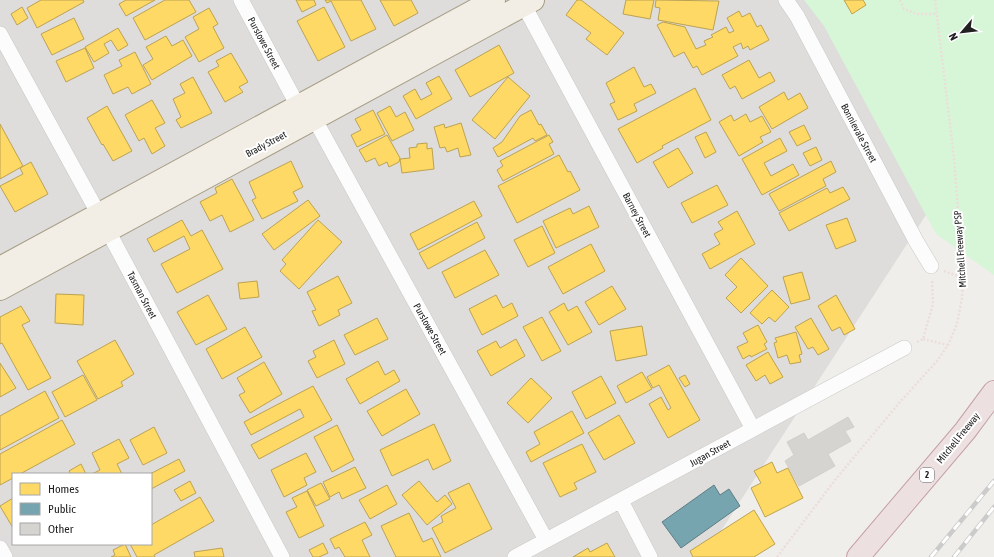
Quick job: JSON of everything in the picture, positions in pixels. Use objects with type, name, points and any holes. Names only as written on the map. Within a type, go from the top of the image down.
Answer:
[{"type":"highway","name":"Mitchell Freeway","points":[[858,557],[965,430],[994,392]]},
{"type":"main road","name":"Brady Street","points":[[306,112],[494,0]]},
{"type":"main road","name":"Brady Street","points":[[0,289],[103,223],[306,112],[526,2]]},
{"type":"main road","name":"Brady Street","points":[[0,268],[103,223]]},
{"type":"street","name":"Purslowe Street","points":[[241,0],[306,112],[546,540]]},
{"type":"street","name":"Bonnievale Street","points":[[786,0],[797,16],[916,241],[931,266]]},
{"type":"street","name":"Barney Street","points":[[526,2],[752,429]]},
{"type":"street","name":"Tasman Street","points":[[0,34],[282,557]]},
{"type":"street","name":"Jugan Street","points":[[515,557],[904,348]]},
{"type":"street","points":[[621,501],[650,557]]},
{"type":"street","points":[[0,548],[5,557]]},
{"type":"path","points":[[900,0],[904,9],[917,14],[936,14]]},
{"type":"path","name":"Mitchell Freeway PSP","points":[[777,557],[836,480],[900,402],[937,361],[948,345],[957,324],[960,312],[963,278],[954,158],[935,0]]},
{"type":"path","points":[[923,339],[932,304],[931,266],[963,278]]},
{"type":"path","points":[[904,348],[923,339],[948,345]]},
{"type":"shaded area","points":[[0,0],[994,0],[994,110],[704,557],[0,557]]},
{"type":"green space","points":[[804,0],[994,0],[994,275],[936,234],[824,26]]},
{"type":"building: Homes","points":[[41,0],[83,0],[84,2],[37,28],[27,8]]},
{"type":"building: Homes","points":[[126,0],[155,0],[126,16],[119,4]]},
{"type":"building: Homes","points":[[165,0],[189,0],[196,12],[145,40],[133,18]]},
{"type":"building: Homes","points":[[296,0],[314,0],[316,5],[302,12]]},
{"type":"building: Homes","points":[[325,0],[361,0],[376,29],[351,41],[331,1],[327,3]]},
{"type":"building: Homes","points":[[380,0],[411,0],[418,13],[394,26]]},
{"type":"building: Homes","points":[[577,0],[581,0],[624,33],[607,55],[586,39],[591,33],[566,15]]},
{"type":"building: Homes","points":[[626,0],[654,0],[650,19],[623,14]]},
{"type":"building: Homes","points":[[656,0],[719,1],[713,30],[658,20],[660,8],[655,7]]},
{"type":"building: Homes","points":[[844,0],[863,0],[866,5],[852,14]]},
{"type":"building: Homes","points":[[22,7],[28,18],[17,25],[11,14]]},
{"type":"building: Homes","points":[[324,7],[345,47],[318,61],[297,21]]},
{"type":"building: Homes","points":[[209,8],[218,24],[213,27],[224,48],[199,62],[185,37],[199,29],[193,17]]},
{"type":"building: Homes","points":[[739,11],[742,17],[750,13],[757,27],[761,25],[769,40],[750,50],[748,46],[743,49],[741,43],[733,47],[738,56],[702,75],[697,66],[693,68],[684,52],[674,57],[657,25],[663,22],[685,27],[696,49],[706,45],[704,41],[713,37],[711,35],[726,27],[729,33],[734,31],[727,18]]},
{"type":"building: Homes","points":[[74,18],[84,39],[52,55],[41,34]]},
{"type":"building: Homes","points":[[118,28],[128,45],[118,51],[111,40],[104,44],[109,53],[94,62],[85,47]]},
{"type":"building: Homes","points":[[166,36],[172,46],[183,40],[192,56],[152,80],[143,65],[153,59],[146,47]]},
{"type":"building: Homes","points":[[499,45],[514,73],[470,97],[455,70]]},
{"type":"building: Homes","points":[[85,48],[94,68],[66,82],[56,61]]},
{"type":"building: Homes","points":[[135,52],[151,84],[132,94],[128,87],[113,94],[104,75],[122,66],[119,60]]},
{"type":"building: Homes","points":[[231,53],[248,82],[239,87],[243,92],[225,102],[208,72],[219,66],[216,61]]},
{"type":"building: Homes","points":[[749,60],[759,78],[770,72],[775,81],[742,99],[735,86],[730,89],[722,75]]},
{"type":"building: Homes","points":[[634,67],[644,87],[651,84],[656,93],[634,104],[637,111],[618,120],[610,104],[615,102],[606,83]]},
{"type":"building: Homes","points":[[439,76],[452,99],[416,119],[403,96],[415,89],[421,100],[432,94],[426,83]]},
{"type":"building: Homes","points":[[193,77],[212,113],[181,128],[176,120],[181,117],[173,99],[185,93],[180,84]]},
{"type":"building: Homes","points":[[508,77],[530,96],[495,139],[472,120]]},
{"type":"building: Homes","points":[[695,88],[711,120],[662,146],[663,148],[637,163],[618,129]]},
{"type":"building: Homes","points":[[784,92],[788,100],[800,93],[808,108],[772,129],[759,107]]},
{"type":"building: Homes","points":[[152,100],[165,123],[155,128],[165,146],[152,154],[144,138],[139,141],[125,115]]},
{"type":"building: Homes","points":[[107,106],[132,151],[113,161],[87,118]]},
{"type":"building: Homes","points":[[390,106],[396,117],[405,112],[414,130],[392,141],[377,113]]},
{"type":"building: Homes","points":[[373,110],[385,134],[357,147],[351,135],[361,130],[355,119]]},
{"type":"building: Homes","points":[[531,110],[539,125],[541,124],[547,135],[535,141],[533,138],[498,157],[493,148],[502,142],[520,116]]},
{"type":"building: Homes","points":[[746,114],[750,122],[762,116],[771,132],[760,137],[763,142],[739,156],[719,122],[731,115],[734,121]]},
{"type":"building: Homes","points":[[461,123],[471,155],[460,157],[458,148],[447,152],[445,147],[440,148],[434,127],[444,124],[445,128]]},
{"type":"building: Homes","points":[[0,124],[23,166],[0,179]]},
{"type":"building: Homes","points":[[804,125],[811,139],[797,146],[789,132]]},
{"type":"building: Homes","points":[[706,132],[716,152],[705,158],[695,137]]},
{"type":"building: Homes","points":[[387,135],[400,158],[399,162],[389,167],[387,162],[379,166],[375,158],[366,162],[359,150]]},
{"type":"building: Homes","points":[[549,135],[553,142],[549,144],[554,154],[503,181],[497,170],[503,166],[500,161]]},
{"type":"building: Homes","points":[[780,138],[787,151],[764,163],[771,176],[793,164],[799,175],[762,195],[742,159]]},
{"type":"building: Homes","points":[[427,143],[427,149],[432,148],[434,169],[402,173],[400,159],[410,158],[409,148],[417,147],[417,144]]},
{"type":"building: Homes","points":[[816,147],[822,160],[810,166],[803,153]]},
{"type":"building: Homes","points":[[678,148],[693,173],[668,188],[653,162]]},
{"type":"building: Homes","points":[[559,155],[568,172],[570,171],[580,190],[517,223],[498,186]]},
{"type":"building: Homes","points":[[291,161],[303,187],[293,192],[298,201],[262,219],[252,200],[256,198],[249,182]]},
{"type":"building: Homes","points":[[831,161],[836,172],[823,179],[826,186],[779,211],[769,194]]},
{"type":"building: Homes","points":[[31,162],[48,194],[15,212],[0,186],[23,174],[20,168]]},
{"type":"building: Homes","points":[[232,179],[254,220],[230,232],[222,215],[210,221],[200,202],[217,193],[215,188]]},
{"type":"building: Homes","points":[[717,185],[728,205],[692,223],[681,203]]},
{"type":"building: Homes","points":[[843,187],[850,199],[789,231],[779,213],[827,188],[830,193]]},
{"type":"building: Homes","points":[[308,200],[320,216],[274,250],[262,234]]},
{"type":"building: Homes","points":[[474,201],[482,216],[418,250],[410,234]]},
{"type":"building: Homes","points":[[589,206],[599,227],[556,248],[543,221],[570,208],[573,214]]},
{"type":"building: Homes","points":[[737,211],[755,244],[710,269],[702,254],[720,244],[714,234],[723,229],[718,222]]},
{"type":"building: Homes","points":[[847,218],[856,241],[836,249],[826,225]]},
{"type":"building: Homes","points":[[182,220],[191,236],[202,230],[223,269],[177,293],[161,264],[190,249],[184,236],[154,252],[147,239]]},
{"type":"building: Homes","points":[[318,220],[342,242],[299,289],[280,271],[286,264],[282,260]]},
{"type":"building: Homes","points":[[477,222],[485,238],[428,269],[419,253]]},
{"type":"building: Homes","points":[[542,226],[555,253],[528,267],[514,240]]},
{"type":"building: Homes","points":[[591,244],[605,271],[563,294],[548,267]]},
{"type":"building: Homes","points":[[485,250],[499,275],[455,298],[442,272]]},
{"type":"building: Homes","points":[[741,258],[768,286],[741,313],[726,298],[737,287],[725,275]]},
{"type":"building: Homes","points":[[802,272],[810,299],[791,304],[783,277]]},
{"type":"building: Homes","points":[[338,276],[352,303],[338,310],[340,315],[319,326],[312,311],[316,310],[307,292]]},
{"type":"building: Homes","points":[[257,281],[259,297],[240,299],[238,283]]},
{"type":"building: Homes","points":[[612,286],[626,309],[599,325],[585,302]]},
{"type":"building: Homes","points":[[772,290],[789,307],[775,322],[769,317],[762,324],[750,313]]},
{"type":"building: Homes","points":[[56,294],[84,295],[83,325],[55,323]]},
{"type":"building: Homes","points":[[208,295],[227,329],[196,345],[177,312]]},
{"type":"building: Homes","points":[[496,295],[503,308],[512,303],[518,316],[482,335],[469,309]]},
{"type":"building: Homes","points":[[836,295],[855,329],[844,335],[840,327],[832,331],[818,306]]},
{"type":"building: Homes","points":[[564,303],[568,311],[577,306],[592,332],[568,345],[549,312]]},
{"type":"building: Homes","points":[[21,306],[30,321],[22,325],[51,378],[28,390],[2,343],[0,344],[0,317]]},
{"type":"building: Homes","points":[[542,317],[561,351],[542,361],[523,327]]},
{"type":"building: Homes","points":[[377,318],[388,339],[355,355],[344,335]]},
{"type":"building: Homes","points":[[811,318],[829,349],[818,355],[813,347],[808,349],[795,327]]},
{"type":"building: Homes","points":[[758,325],[767,342],[764,344],[767,349],[751,357],[750,355],[743,359],[737,347],[748,342],[743,333]]},
{"type":"building: Homes","points":[[642,326],[647,355],[616,361],[610,331]]},
{"type":"building: Homes","points":[[245,327],[262,357],[222,379],[206,349]]},
{"type":"building: Homes","points":[[796,332],[802,354],[799,355],[801,362],[790,364],[787,355],[778,358],[774,343],[777,342],[775,338]]},
{"type":"building: Homes","points":[[516,339],[525,356],[491,376],[477,351],[496,341],[500,348]]},
{"type":"building: Homes","points":[[115,340],[134,374],[121,382],[123,386],[98,399],[77,361]]},
{"type":"building: Homes","points":[[334,340],[345,364],[317,378],[308,361],[316,357],[313,351]]},
{"type":"building: Homes","points":[[768,352],[783,377],[770,384],[765,375],[756,381],[746,365]]},
{"type":"building: Homes","points":[[378,361],[385,375],[394,370],[400,381],[360,404],[346,379]]},
{"type":"building: Homes","points":[[264,362],[282,394],[250,413],[239,395],[245,392],[237,378]]},
{"type":"building: Homes","points":[[0,363],[16,388],[0,397]]},
{"type":"building: Homes","points":[[669,365],[700,420],[668,438],[649,404],[661,397],[668,410],[671,408],[659,385],[653,388],[647,377]]},
{"type":"building: Homes","points":[[642,372],[652,389],[626,403],[617,386]]},
{"type":"building: Homes","points":[[83,375],[97,400],[65,417],[52,392]]},
{"type":"building: Homes","points":[[685,375],[690,384],[685,387],[679,378]]},
{"type":"building: Homes","points":[[601,376],[616,403],[586,419],[572,392]]},
{"type":"building: Homes","points":[[531,378],[552,398],[528,423],[507,403]]},
{"type":"building: Homes","points":[[313,386],[332,420],[259,459],[251,445],[304,417],[300,409],[251,435],[244,422]]},
{"type":"building: Homes","points":[[406,389],[420,414],[382,436],[367,411]]},
{"type":"building: Homes","points":[[45,391],[59,418],[0,450],[0,416]]},
{"type":"building: Homes","points":[[572,411],[584,433],[531,462],[526,452],[540,444],[534,432]]},
{"type":"building: Homes","points":[[619,415],[635,443],[604,460],[588,433]]},
{"type":"building: Homes","points":[[62,420],[75,444],[22,473],[12,473],[12,479],[0,485],[0,454]]},
{"type":"building: Homes","points":[[434,424],[451,461],[433,470],[428,459],[392,476],[380,450]]},
{"type":"building: Homes","points":[[337,425],[354,460],[332,472],[314,437]]},
{"type":"building: Homes","points":[[154,427],[167,453],[143,465],[130,440]]},
{"type":"building: Homes","points":[[119,439],[129,458],[117,464],[122,473],[94,473],[100,470],[92,453]]},
{"type":"building: Homes","points":[[582,444],[596,472],[574,483],[577,489],[560,497],[543,463]]},
{"type":"building: Homes","points":[[306,453],[316,472],[304,478],[307,485],[284,497],[271,470]]},
{"type":"building: Homes","points":[[179,459],[185,471],[152,488],[152,473]]},
{"type":"building: Homes","points":[[772,462],[777,473],[788,468],[803,498],[765,517],[751,488],[761,483],[754,471]]},
{"type":"building: Homes","points":[[81,464],[86,473],[70,473],[69,471]]},
{"type":"building: Homes","points":[[355,467],[366,488],[342,499],[339,492],[330,497],[323,482]]},
{"type":"building: Homes","points":[[190,481],[196,493],[181,501],[174,490]]},
{"type":"building: Homes","points":[[419,481],[437,502],[445,495],[452,504],[427,525],[402,495]]},
{"type":"building: Homes","points":[[321,483],[330,499],[316,506],[307,490]]},
{"type":"building: Homes","points":[[469,483],[492,529],[445,553],[432,528],[443,522],[441,516],[456,508],[448,493]]},
{"type":"building: Homes","points":[[387,485],[397,504],[370,519],[359,500]]},
{"type":"building: Homes","points":[[307,491],[324,526],[299,538],[286,512],[297,507],[292,498]]},
{"type":"building: Homes","points":[[200,497],[214,521],[154,555],[155,557],[137,557],[131,545],[152,545],[152,524]]},
{"type":"building: Homes","points":[[12,499],[12,526],[0,506]]},
{"type":"building: Homes","points":[[754,510],[775,544],[754,557],[693,557],[690,551]]},
{"type":"building: Homes","points":[[409,513],[423,542],[432,538],[441,557],[396,557],[381,526]]},
{"type":"building: Homes","points":[[365,522],[372,535],[362,540],[370,557],[345,557],[339,547],[335,549],[330,539]]},
{"type":"building: Homes","points":[[323,543],[328,553],[319,557],[313,557],[309,550]]},
{"type":"building: Homes","points":[[607,543],[615,557],[573,557],[588,548],[590,552]]},
{"type":"building: Homes","points":[[125,545],[131,557],[111,557],[115,555],[113,550]]},
{"type":"building: Homes","points":[[222,548],[224,557],[195,557],[194,552]]},
{"type":"building: Public","points":[[714,485],[720,495],[729,489],[740,506],[681,548],[662,522]]},
{"type":"building: Other","points":[[848,417],[854,427],[845,431],[851,441],[828,454],[835,466],[799,486],[785,461],[794,455],[787,442],[804,433],[808,440]]},
{"type":"railway","points":[[931,557],[994,481]]},
{"type":"railway","points":[[954,557],[994,507]]}]
